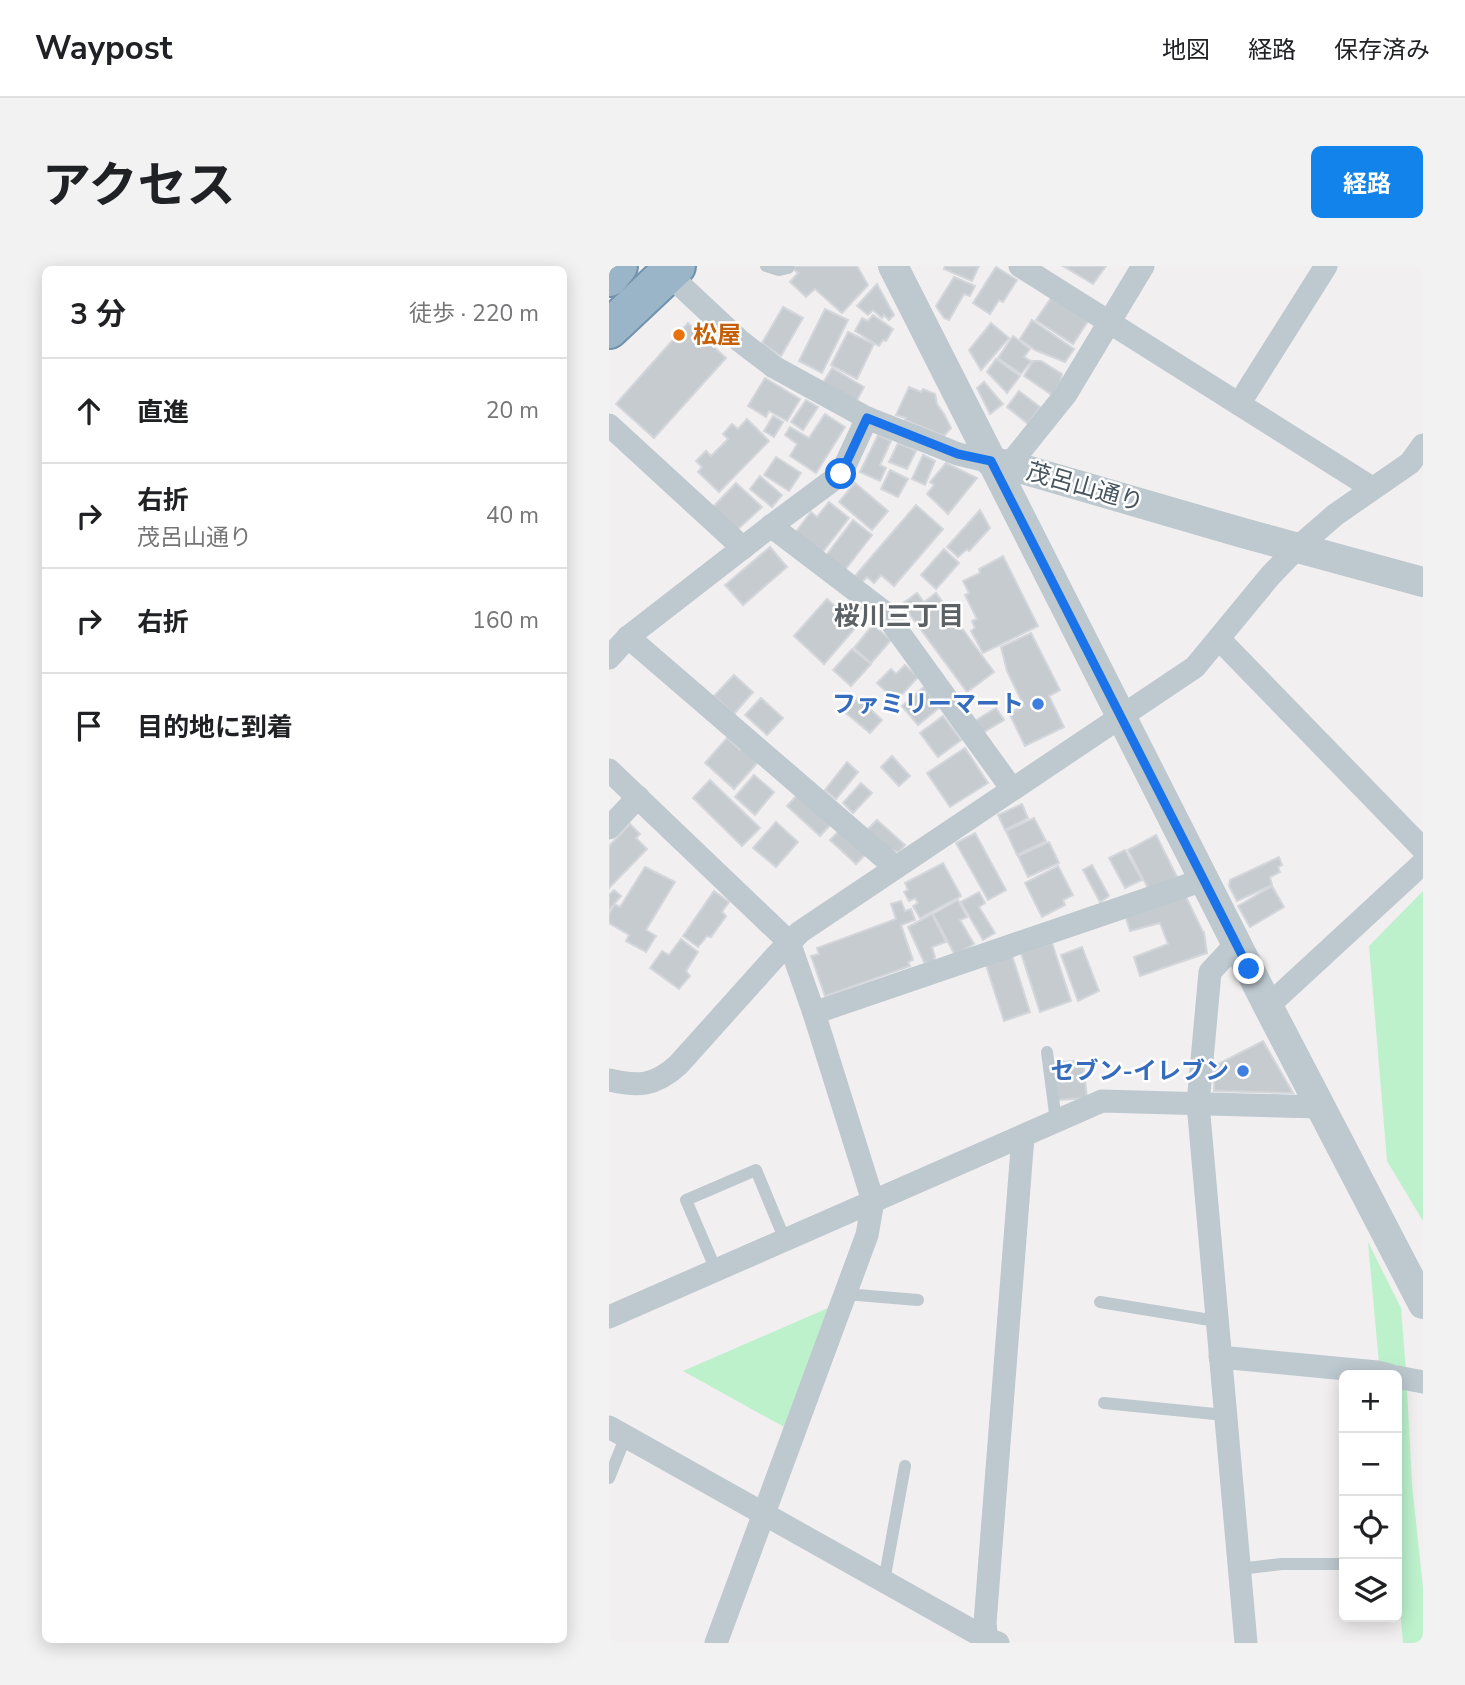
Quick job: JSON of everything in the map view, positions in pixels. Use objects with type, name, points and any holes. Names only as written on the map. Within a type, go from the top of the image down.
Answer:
[{"type":"highway","points":[[609,276],[618,266]]},
{"type":"highway","points":[[609,329],[668,268]]},
{"type":"street","points":[[893,266],[1000,463],[1121,717],[1423,1304]]},
{"type":"street","points":[[1020,266],[1372,488]]},
{"type":"street","points":[[1000,463],[1066,394],[1143,266]]},
{"type":"street","points":[[1240,404],[1326,266]]},
{"type":"street","name":"茂呂山通り","points":[[668,268],[740,341],[774,367],[867,418],[958,454],[1000,463],[1423,582]]},
{"type":"street","points":[[609,658],[628,637],[841,474],[867,418]]},
{"type":"street","points":[[609,425],[743,548]]},
{"type":"street","points":[[609,1080],[644,1084],[667,1074],[800,932],[1195,667],[1270,576],[1297,548],[1335,515],[1410,463],[1423,445]]},
{"type":"street","points":[[771,526],[884,612],[1012,789]]},
{"type":"street","points":[[628,637],[895,867]]},
{"type":"street","points":[[1219,639],[1423,849]]},
{"type":"street","points":[[609,770],[789,942],[873,1201],[867,1235],[716,1643]]},
{"type":"street","points":[[609,828],[638,797]]},
{"type":"street","points":[[1268,1006],[1423,863]]},
{"type":"street","points":[[814,1013],[1203,880]]},
{"type":"street","points":[[1236,944],[1210,972],[1198,1104],[1246,1643]]},
{"type":"street","points":[[609,1317],[1102,1101],[1320,1107]]},
{"type":"street","points":[[991,1642],[985,1623],[1023,1136]]},
{"type":"street","points":[[1220,1357],[1356,1370]]},
{"type":"street","points":[[1402,1378],[1423,1382]]},
{"type":"street","points":[[617,1432],[991,1642]]},
{"type":"lane","points":[[766,266],[779,270],[788,268]]},
{"type":"lane","points":[[1047,1052],[1056,1121]]},
{"type":"lane","points":[[716,1270],[686,1200],[756,1170],[785,1240]]},
{"type":"lane","points":[[845,1294],[918,1300]]},
{"type":"lane","points":[[1100,1302],[1216,1321]]},
{"type":"lane","points":[[1104,1403],[1225,1415]]},
{"type":"lane","points":[[609,1478],[617,1432]]},
{"type":"lane","points":[[884,1581],[905,1466]]},
{"type":"lane","points":[[1239,1569],[1282,1564],[1339,1564]]},
{"type":"green space","points":[[1423,891],[1423,1221],[1387,1161],[1369,946]]},
{"type":"green space","points":[[1368,1242],[1401,1308],[1406,1371],[1379,1364]]},
{"type":"green space","points":[[828,1308],[784,1427],[683,1371]]},
{"type":"green space","points":[[1402,1388],[1407,1389],[1412,1484],[1423,1588],[1423,1643],[1403,1643]]},
{"type":"building","points":[[789,266],[857,266],[868,285],[842,313],[815,289],[806,297],[790,282],[798,273]]},
{"type":"building","points":[[945,266],[979,266],[972,281],[944,269]]},
{"type":"building","points":[[1063,266],[1106,266],[1093,284]]},
{"type":"building","points":[[996,267],[1017,280],[1003,302],[999,300],[990,314],[973,303]]},
{"type":"building","points":[[954,277],[975,286],[970,296],[964,294],[949,320],[944,318],[936,306]]},
{"type":"building","points":[[877,284],[894,315],[889,320],[873,310],[868,315],[857,306]]},
{"type":"building","points":[[1051,298],[1088,321],[1073,344],[1036,320]]},
{"type":"building","points":[[783,307],[803,318],[781,356],[762,343]]},
{"type":"building","points":[[825,309],[848,320],[822,373],[799,361]]},
{"type":"building","points":[[873,315],[893,329],[886,341],[883,340],[879,346],[855,331],[862,318],[868,321]]},
{"type":"building","points":[[1032,320],[1074,349],[1065,362],[1035,350],[1020,339]]},
{"type":"building","points":[[688,323],[726,358],[654,438],[616,404]]},
{"type":"building","points":[[991,323],[1009,338],[981,370],[969,350]]},
{"type":"building","points":[[848,332],[874,344],[857,379],[831,365]]},
{"type":"building","points":[[1013,336],[1030,349],[1024,357],[1031,361],[1021,374],[998,358]]},
{"type":"building","points":[[996,359],[1020,376],[1007,393],[987,372]]},
{"type":"building","points":[[1033,361],[1041,361],[1062,374],[1052,395],[1024,376]]},
{"type":"building","points":[[832,368],[864,387],[856,402],[823,383]]},
{"type":"building","points":[[765,378],[800,399],[787,421],[769,411],[766,417],[748,406]]},
{"type":"building","points":[[984,382],[1003,404],[990,414],[977,388]]},
{"type":"building","points":[[909,387],[935,394],[937,404],[951,428],[944,436],[896,415]]},
{"type":"building","points":[[1019,391],[1040,407],[1028,424],[1007,407]]},
{"type":"building","points":[[806,400],[818,407],[803,430],[791,422]]},
{"type":"building","points":[[825,414],[845,427],[816,473],[790,456],[797,444],[785,435],[790,427],[809,438]]},
{"type":"building","points":[[773,416],[783,422],[774,437],[764,431]]},
{"type":"building","points":[[747,419],[769,441],[719,492],[698,472],[702,467],[696,461],[706,451],[711,456],[728,439],[723,434],[732,424],[738,429]]},
{"type":"building","points":[[878,435],[891,441],[880,465],[886,468],[880,481],[860,472]]},
{"type":"building","points":[[898,443],[916,451],[907,469],[889,462]]},
{"type":"building","points":[[923,455],[935,461],[925,485],[912,479]]},
{"type":"building","points":[[776,457],[801,473],[789,491],[764,475]]},
{"type":"building","points":[[946,463],[977,478],[948,514],[927,494],[934,485],[930,482]]},
{"type":"building","points":[[890,470],[908,479],[898,497],[881,489]]},
{"type":"building","points":[[760,476],[782,495],[772,507],[750,489]]},
{"type":"building","points":[[736,483],[762,507],[736,531],[712,508]]},
{"type":"building","points":[[855,483],[888,511],[872,530],[839,502]]},
{"type":"building","points":[[829,502],[849,518],[821,554],[795,533],[811,512],[817,517]]},
{"type":"building","points":[[916,505],[943,529],[894,586],[881,575],[874,583],[867,577],[862,582],[855,576]]},
{"type":"building","points":[[980,510],[990,528],[969,551],[967,549],[958,557],[947,547]]},
{"type":"building","points":[[853,520],[872,535],[844,571],[825,557]]},
{"type":"building","points":[[770,547],[787,567],[743,605],[725,585]]},
{"type":"building","points":[[944,549],[959,563],[936,589],[921,575]]},
{"type":"building","points":[[1003,556],[1038,626],[983,653],[971,631],[975,628],[972,621],[977,619],[965,595],[969,593],[963,581],[980,573],[979,569]]},
{"type":"building","points":[[917,593],[924,602],[936,593],[994,672],[967,692],[902,604]]},
{"type":"building","points":[[827,599],[857,626],[824,664],[794,636]]},
{"type":"building","points":[[873,625],[891,640],[871,663],[854,648]]},
{"type":"building","points":[[1031,633],[1060,690],[1049,696],[1064,727],[1025,746],[1009,713],[1024,706],[1007,671],[1001,647]]},
{"type":"building","points":[[852,649],[871,664],[851,686],[833,670]]},
{"type":"building","points":[[905,665],[918,677],[896,701],[877,683],[891,669],[896,674]]},
{"type":"building","points":[[734,675],[753,692],[734,714],[714,696]]},
{"type":"building","points":[[924,687],[940,707],[918,725],[902,706]]},
{"type":"building","points":[[761,698],[783,718],[767,735],[745,715]]},
{"type":"building","points":[[858,698],[882,720],[870,733],[846,713]]},
{"type":"building","points":[[996,708],[1004,720],[981,734],[973,722]]},
{"type":"building","points":[[943,716],[961,740],[938,757],[920,733]]},
{"type":"building","points":[[727,738],[740,750],[744,747],[759,761],[734,789],[705,763]]},
{"type":"building","points":[[965,748],[988,783],[950,807],[927,773]]},
{"type":"building","points":[[892,756],[910,776],[899,786],[881,767]]},
{"type":"building","points":[[847,762],[858,772],[836,799],[825,790]]},
{"type":"building","points":[[754,775],[774,792],[755,815],[735,797]]},
{"type":"building","points":[[710,780],[760,828],[742,846],[693,798]]},
{"type":"building","points":[[861,783],[872,793],[853,813],[843,803]]},
{"type":"building","points":[[799,793],[832,823],[820,836],[787,806]]},
{"type":"building","points":[[1022,804],[1028,818],[1005,830],[998,815]]},
{"type":"building","points":[[1034,818],[1046,841],[1017,855],[1006,831]]},
{"type":"building","points":[[877,820],[905,845],[899,852],[888,849],[867,830]]},
{"type":"building","points":[[776,822],[798,842],[776,867],[753,848]]},
{"type":"building","points":[[630,824],[640,834],[636,838],[647,849],[609,888],[609,846]]},
{"type":"building","points":[[840,830],[866,854],[856,864],[830,840]]},
{"type":"building","points":[[975,833],[1006,890],[988,900],[956,843]]},
{"type":"building","points":[[1156,835],[1177,877],[1149,890],[1128,850]]},
{"type":"building","points":[[1049,842],[1059,863],[1028,877],[1018,856]]},
{"type":"building","points":[[1125,850],[1142,880],[1125,888],[1109,858]]},
{"type":"building","points":[[1279,857],[1282,865],[1278,867],[1280,872],[1270,877],[1272,885],[1237,901],[1229,886],[1230,880]]},
{"type":"building","points":[[943,863],[961,896],[920,918],[913,906],[918,903],[915,898],[909,901],[904,892],[908,890],[905,883]]},
{"type":"building","points":[[1092,865],[1109,896],[1100,902],[1083,870]]},
{"type":"building","points":[[1058,866],[1073,895],[1063,900],[1065,905],[1042,917],[1025,883]]},
{"type":"building","points":[[645,867],[675,882],[646,930],[656,936],[646,952],[626,941],[629,935],[609,923],[609,914],[614,905],[609,909],[609,895],[614,890],[621,896],[614,904],[620,907]]},
{"type":"building","points":[[1272,886],[1284,907],[1250,927],[1238,906]]},
{"type":"building","points":[[714,891],[729,902],[722,912],[726,916],[711,937],[707,936],[698,947],[683,936]]},
{"type":"building","points":[[979,892],[985,903],[979,907],[995,933],[983,940],[961,902]]},
{"type":"building","points":[[1185,895],[1204,932],[1207,953],[1140,976],[1134,957],[1168,944],[1160,923],[1130,931],[1125,915]]},
{"type":"building","points":[[958,900],[967,917],[960,920],[974,944],[955,955],[933,914]]},
{"type":"building","points":[[901,901],[905,911],[911,909],[915,920],[901,925],[913,960],[908,962],[910,966],[825,996],[811,956],[819,954],[817,948],[896,919],[891,904]]},
{"type":"building","points":[[932,914],[946,942],[932,947],[935,957],[933,963],[924,962],[908,927]]},
{"type":"building","points":[[681,939],[698,952],[686,971],[690,976],[679,989],[650,968],[662,951],[669,955]]},
{"type":"building","points":[[1052,943],[1071,1001],[1040,1012],[1021,953]]},
{"type":"building","points":[[1082,947],[1099,991],[1078,1001],[1061,955]]},
{"type":"building","points":[[1012,955],[1030,1012],[1004,1021],[986,965]]},
{"type":"building","points":[[1263,1041],[1293,1093],[1214,1091],[1214,1066]]},
{"type":"building","points":[[1083,1060],[1087,1098],[1058,1100],[1054,1063]]},
{"type":"place","name":"松屋","points":[[679,335]]},
{"type":"place","name":"ファミリーマート","points":[[1038,704]]},
{"type":"place","name":"セブン-イレブン","points":[[1243,1071]]},
{"type":"district","name":"桜川三丁目","points":[[899,616]]},
{"type":"route","points":[[841,474],[867,418],[958,454],[991,461],[1249,969]]}]
